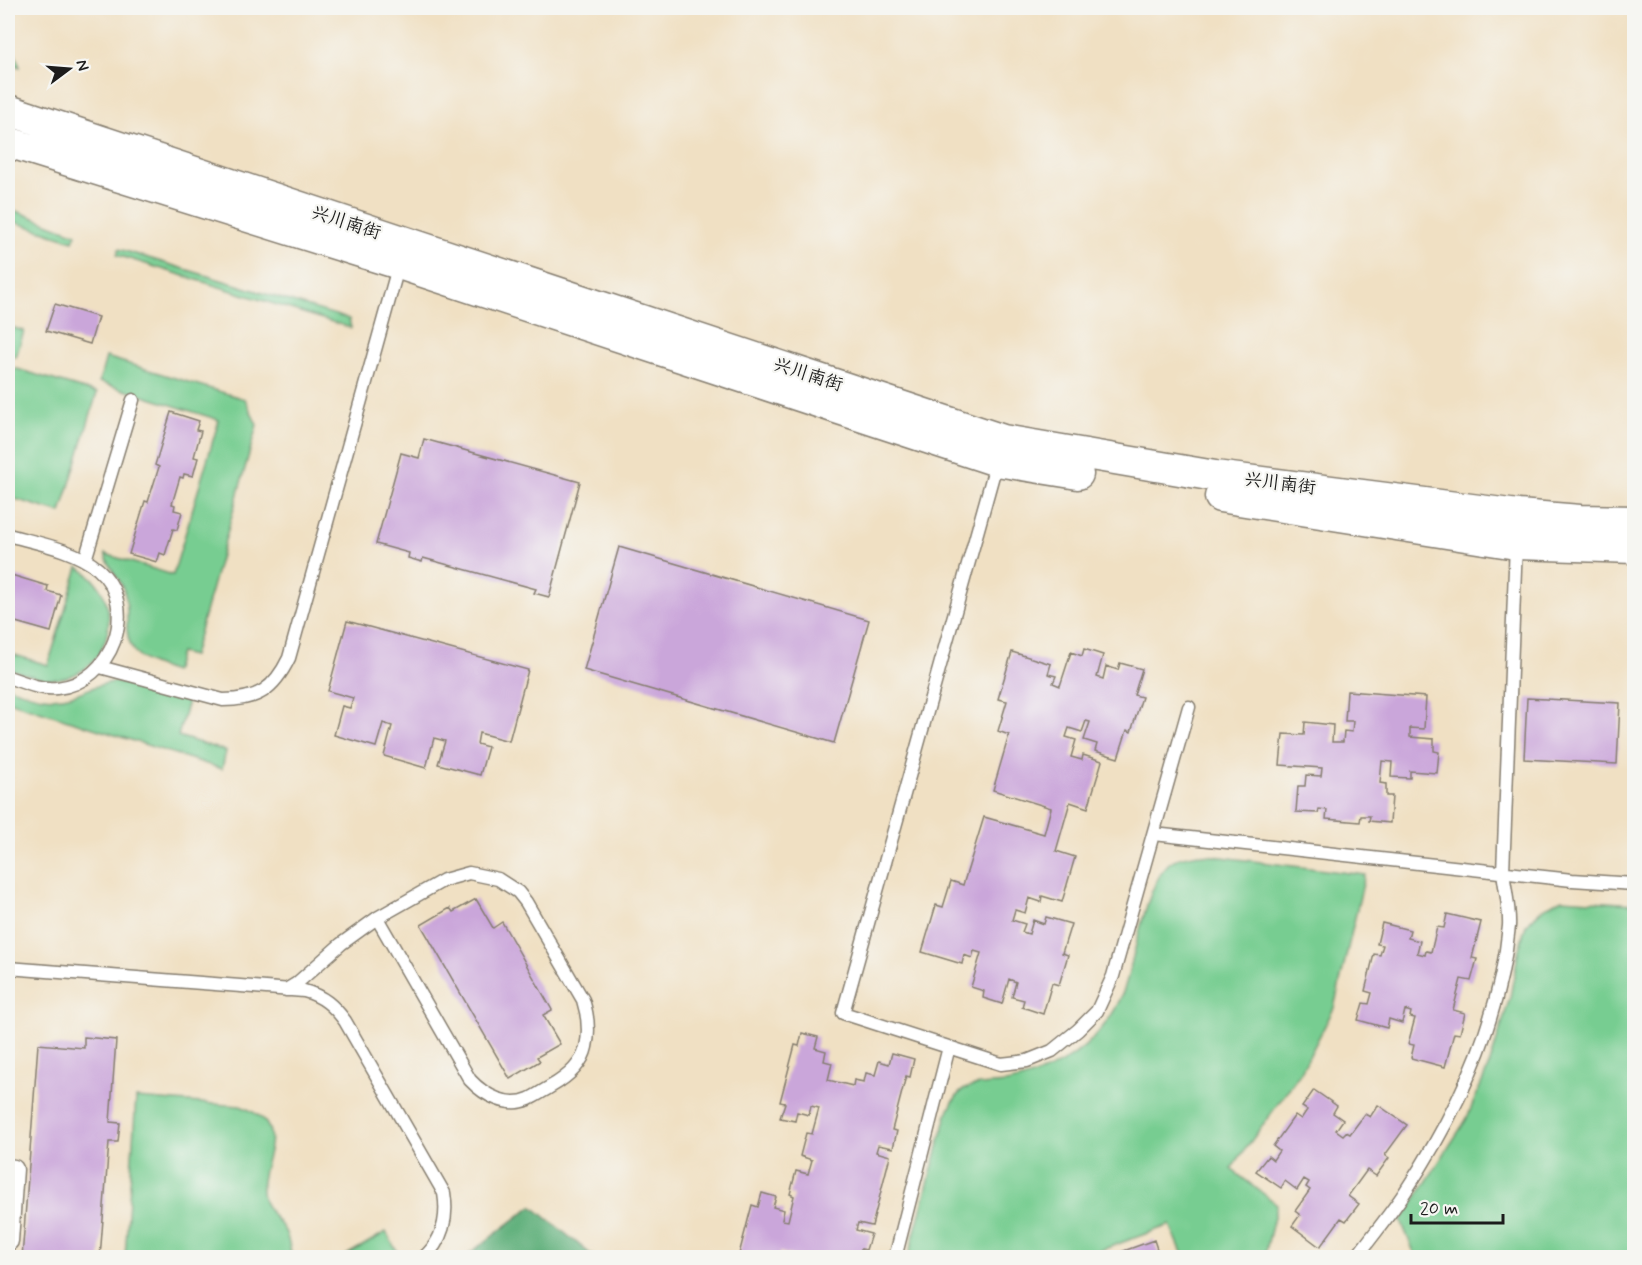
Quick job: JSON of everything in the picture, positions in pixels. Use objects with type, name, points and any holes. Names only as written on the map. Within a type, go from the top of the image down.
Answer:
[{"type":"street","name":"兴川南街","points":[[8,111],[1003,440],[1215,476],[1518,516],[1635,521]]},
{"type":"street","name":"兴川南街","points":[[8,142],[399,264],[997,461],[1516,544],[1635,548]]},
{"type":"street","points":[[8,1168],[14,1168],[8,1241]]},
{"type":"lane","points":[[100,667],[223,700],[250,698],[272,685],[282,673],[290,658],[399,264]]},
{"type":"lane","points":[[85,560],[133,400]]},
{"type":"lane","points":[[997,461],[843,1013],[1001,1064],[1027,1060],[1052,1051],[1078,1030],[1097,1011],[1113,976],[1189,707]]},
{"type":"lane","points":[[8,535],[72,554],[99,570],[107,579],[117,601],[118,614],[111,651],[100,667],[83,680],[58,688],[34,686],[8,677]]},
{"type":"lane","points":[[1356,1257],[1405,1193],[1447,1123],[1484,1041],[1503,964],[1509,924],[1503,872],[1516,544]]},
{"type":"lane","points":[[1154,834],[1572,880],[1635,884]]},
{"type":"lane","points":[[286,990],[296,984],[341,944],[377,918],[444,879],[469,873],[486,875],[510,885],[526,902],[583,1000],[588,1016],[589,1031],[586,1049],[578,1064],[564,1079],[529,1099],[519,1102],[496,1099],[477,1088],[470,1080],[377,918]]},
{"type":"lane","points":[[8,968],[304,991],[318,995],[336,1009],[444,1193],[445,1221],[439,1237],[423,1257]]},
{"type":"lane","points":[[895,1257],[949,1047]]},
{"type":"green space","points":[[8,35],[20,67],[8,64]]},
{"type":"green space","points":[[8,208],[76,234],[73,241],[8,220]]},
{"type":"green space","points":[[119,249],[349,319],[351,328],[117,255]]},
{"type":"green space","points":[[8,326],[24,331],[16,357],[8,355]]},
{"type":"green space","points":[[106,357],[245,399],[257,425],[193,656],[180,653],[174,672],[149,663],[136,654],[127,629],[127,605],[124,591],[105,554],[173,575],[219,420],[99,382]]},
{"type":"green space","points":[[14,368],[97,393],[61,513],[8,497],[8,389]]},
{"type":"green space","points":[[78,567],[94,580],[104,595],[108,613],[108,631],[102,648],[91,663],[76,674],[57,679],[38,678],[8,668],[8,653],[48,665]]},
{"type":"green space","points":[[113,682],[129,684],[188,701],[178,736],[226,751],[222,769],[8,701],[8,687],[55,698]]},
{"type":"green space","points":[[1198,854],[1365,875],[1334,1008],[1301,1072],[1231,1169],[1277,1204],[1265,1255],[1271,1257],[1184,1257],[1170,1225],[1082,1257],[908,1257],[947,1114],[956,1097],[970,1087],[1021,1080],[1048,1070],[1074,1055],[1096,1035],[1110,1017],[1121,996],[1155,885],[1172,861]]},
{"type":"green space","points":[[1562,899],[1634,904],[1634,1257],[1416,1257],[1401,1221],[1466,1120],[1490,1063],[1510,997],[1526,925],[1543,908]]},
{"type":"green space","points":[[136,1098],[240,1106],[258,1115],[267,1125],[271,1136],[263,1174],[264,1201],[285,1231],[292,1257],[125,1257]]},
{"type":"green space","points":[[532,1206],[594,1257],[465,1257]]},
{"type":"green space","points":[[386,1232],[400,1257],[343,1257]]},
{"type":"building","points":[[55,304],[98,317],[90,344],[46,331]]},
{"type":"building","points":[[171,412],[199,421],[196,430],[201,431],[194,457],[198,458],[193,476],[184,474],[183,478],[180,477],[172,504],[175,505],[174,510],[182,512],[177,530],[173,529],[165,555],[160,553],[157,562],[129,554],[145,501],[148,502],[159,467],[155,465]]},
{"type":"building","points":[[424,439],[580,482],[549,597],[534,593],[536,589],[423,558],[422,562],[408,558],[409,553],[376,544],[401,453],[419,458]]},
{"type":"building","points":[[619,547],[869,620],[834,743],[584,670]]},
{"type":"building","points":[[8,574],[48,586],[47,591],[61,595],[51,632],[12,621],[11,624],[8,623]]},
{"type":"building","points":[[347,621],[528,670],[509,741],[479,733],[477,744],[488,747],[480,775],[438,764],[445,741],[434,738],[426,768],[384,756],[392,726],[383,723],[376,747],[334,735],[342,706],[350,708],[353,698],[328,691]]},
{"type":"building","points":[[1084,649],[1103,655],[1097,677],[1103,679],[1106,666],[1118,670],[1120,663],[1142,669],[1134,695],[1142,697],[1131,732],[1127,730],[1118,758],[1095,751],[1097,744],[1084,740],[1090,722],[1086,721],[1082,732],[1069,728],[1066,737],[1076,740],[1071,757],[1082,760],[1083,755],[1102,761],[1088,808],[1070,802],[1056,851],[1075,857],[1062,902],[1042,896],[1041,902],[1029,898],[1025,913],[1015,910],[1012,920],[1025,924],[1022,932],[1029,934],[1033,920],[1044,924],[1046,917],[1071,924],[1062,953],[1068,955],[1059,985],[1052,983],[1043,1014],[1022,1007],[1024,1000],[1012,997],[1016,982],[1009,979],[1002,1004],[983,998],[984,991],[971,987],[981,953],[974,951],[972,958],[964,955],[962,964],[922,952],[936,905],[943,907],[951,881],[963,885],[984,817],[1044,834],[1051,808],[993,790],[1009,735],[998,731],[1007,701],[998,699],[1012,652],[1051,664],[1048,674],[1056,676],[1053,683],[1060,686],[1071,652],[1082,656]]},
{"type":"building","points":[[1347,691],[1426,697],[1424,729],[1410,728],[1410,737],[1434,739],[1434,751],[1439,752],[1437,773],[1410,771],[1410,778],[1391,777],[1392,762],[1382,761],[1380,783],[1386,784],[1386,796],[1392,796],[1390,823],[1369,821],[1370,816],[1361,816],[1360,822],[1326,819],[1327,810],[1319,809],[1318,813],[1296,812],[1298,786],[1305,786],[1306,775],[1321,776],[1322,768],[1280,765],[1283,734],[1304,735],[1305,722],[1333,725],[1332,742],[1343,742],[1344,731],[1352,732],[1353,721],[1345,721]]},
{"type":"building","points":[[1527,698],[1620,703],[1617,764],[1524,759]]},
{"type":"building","points":[[476,899],[493,928],[502,922],[552,1010],[543,1015],[560,1044],[537,1057],[540,1061],[510,1079],[421,925],[450,908],[453,912]]},
{"type":"building","points":[[1447,914],[1481,922],[1472,958],[1477,959],[1471,981],[1461,979],[1453,1010],[1465,1013],[1460,1034],[1454,1033],[1445,1067],[1411,1058],[1414,1045],[1408,1044],[1415,1018],[1410,1017],[1411,1012],[1405,1010],[1402,1023],[1389,1019],[1387,1028],[1358,1020],[1363,1003],[1369,1004],[1372,993],[1365,991],[1374,954],[1380,955],[1383,945],[1377,944],[1382,923],[1410,930],[1408,938],[1420,941],[1417,953],[1425,955],[1426,951],[1431,952],[1437,927],[1444,928]]},
{"type":"building","points":[[802,1033],[818,1037],[815,1048],[826,1051],[824,1061],[832,1063],[828,1080],[853,1086],[854,1080],[864,1082],[866,1073],[875,1075],[879,1061],[889,1064],[892,1053],[914,1059],[910,1077],[906,1076],[892,1130],[897,1131],[893,1148],[878,1145],[876,1152],[890,1156],[872,1226],[858,1223],[856,1230],[871,1234],[866,1250],[861,1249],[859,1258],[800,1258],[780,1252],[779,1258],[738,1258],[752,1205],[758,1207],[762,1193],[776,1197],[773,1207],[784,1210],[782,1220],[788,1221],[794,1196],[790,1194],[796,1171],[808,1174],[812,1160],[800,1156],[806,1133],[812,1134],[819,1108],[811,1106],[809,1115],[797,1112],[795,1121],[780,1118],[785,1103],[780,1102],[795,1045],[799,1046]]},
{"type":"building","points":[[84,1037],[116,1040],[110,1122],[120,1123],[118,1142],[109,1142],[100,1258],[22,1258],[38,1044],[84,1048]]},
{"type":"building","points":[[1314,1090],[1337,1106],[1333,1113],[1343,1120],[1336,1130],[1343,1135],[1346,1132],[1350,1134],[1365,1114],[1370,1117],[1378,1105],[1407,1125],[1385,1155],[1389,1158],[1376,1176],[1367,1170],[1348,1196],[1359,1204],[1346,1221],[1341,1218],[1320,1247],[1292,1226],[1300,1215],[1295,1211],[1310,1190],[1306,1187],[1309,1182],[1304,1179],[1297,1190],[1285,1181],[1281,1188],[1256,1171],[1268,1156],[1273,1160],[1279,1151],[1273,1146],[1295,1115],[1301,1119],[1307,1110],[1302,1107]]},
{"type":"building","points":[[1154,1240],[1160,1258],[1107,1258],[1107,1257]]}]
